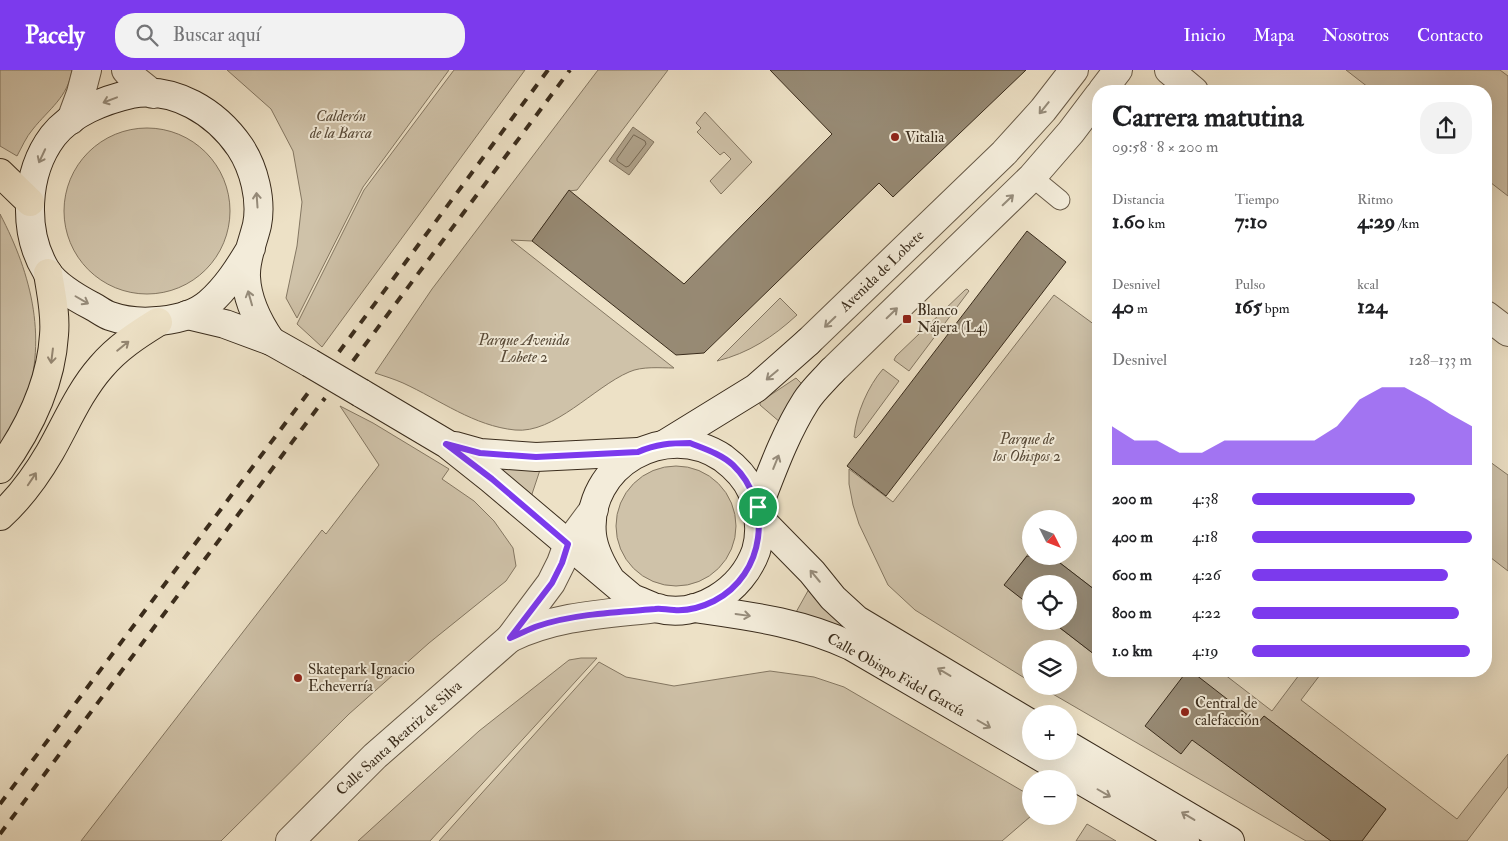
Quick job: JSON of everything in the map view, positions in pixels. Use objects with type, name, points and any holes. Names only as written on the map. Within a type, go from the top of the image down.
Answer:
[{"type":"highway","points":[[0,173],[30,202]]},
{"type":"highway","points":[[0,469],[19,442],[36,408],[50,370],[55,334],[48,273]]},
{"type":"highway","points":[[0,516],[28,485],[49,454],[76,405],[100,368],[123,345],[158,322]]},
{"type":"main road","points":[[70,120],[81,93],[87,70]]},
{"type":"main road","points":[[126,70],[133,78],[154,94]]},
{"type":"main road","name":"Avenida de Lobete","points":[[665,444],[756,388],[808,342],[1004,153],[1043,110],[1074,70]]},
{"type":"main road","points":[[1107,85],[1118,70]]},
{"type":"main road","points":[[1169,70],[1187,85]]},
{"type":"main road","points":[[251,248],[237,272],[208,304],[187,315],[158,322],[111,316],[68,292],[48,273],[38,253],[33,237],[30,202],[41,155],[54,135],[70,120],[112,98],[136,93],[154,94],[175,96],[197,106],[223,128],[240,147],[253,173],[258,199],[257,223],[251,248],[246,264],[247,289],[256,318],[271,341]]},
{"type":"main road","points":[[758,513],[787,435],[807,399],[832,372],[1032,177],[1092,104]]},
{"type":"main road","points":[[187,315],[225,324],[271,341],[361,392],[446,444],[492,479],[632,598],[658,608],[676,610],[694,608],[715,600],[733,588],[747,571],[756,551],[760,529],[758,513],[749,485],[733,465],[713,451],[690,443],[651,446],[638,452],[618,466],[603,486],[594,509],[592,534],[598,559],[611,580]]},
{"type":"main road","points":[[1492,320],[1508,332]]},
{"type":"main road","points":[[446,444],[480,453],[536,457],[638,452]]},
{"type":"main road","name":"Calle Santa Beatriz de Silva","points":[[290,841],[375,756],[510,638],[552,583],[562,563],[568,544],[594,509]]},
{"type":"main road","name":"Calle Obispo Fidel García","points":[[758,513],[833,598],[857,620],[1022,719]]},
{"type":"main road","name":"Calle Santa Beatriz de Silva","points":[[510,638],[539,626],[568,619],[658,608]]},
{"type":"main road","name":"Calle Obispo Fidel García","points":[[694,608],[763,618],[813,630],[850,646],[1186,841]]},
{"type":"main road","points":[[1077,751],[1230,841]]},
{"type":"lane","points":[[1032,177],[1060,200]]},
{"type":"green space","points":[[0,70],[72,70],[62,95],[31,132],[17,156],[0,146]]},
{"type":"green space","name":"Calderón de la Barca","points":[[227,70],[449,70],[363,187],[297,318],[286,298],[297,246],[302,202],[293,151],[271,109]]},
{"type":"green space","points":[[454,70],[525,70],[322,347],[297,324],[364,190]]},
{"type":"green space","name":"Parque Avenida Lobete 2","points":[[598,70],[668,70],[577,190],[569,191],[532,241],[511,240],[674,368],[634,370],[616,379],[574,408],[544,425],[530,429],[515,430],[500,428],[471,418],[403,383],[375,373],[432,289]]},
{"type":"green space","points":[[1346,70],[1500,70],[1508,76],[1508,196],[1492,184],[1492,85],[1365,85]]},
{"type":"green space","points":[[705,112],[752,162],[721,194],[710,181],[731,159],[724,152],[720,155],[697,132],[701,128],[696,123]]},
{"type":"green space","points":[[147,128],[171,132],[186,138],[211,159],[220,172],[226,187],[230,211],[226,235],[220,250],[199,275],[186,284],[171,290],[147,294],[123,290],[108,284],[83,263],[74,250],[68,235],[64,211],[68,187],[74,172],[95,147],[108,138],[123,132]]},
{"type":"green space","points":[[0,214],[21,261],[33,309],[36,334],[31,384],[21,415],[0,453]]},
{"type":"green space","points":[[967,289],[969,291],[909,371],[894,360],[896,356]]},
{"type":"green space","name":"Parque de los Obispos 2","points":[[1054,295],[1092,323],[1092,588],[1063,565],[1078,565],[1078,510],[1022,510],[1022,562],[1005,585],[1022,599],[1022,630],[1063,630],[1076,640],[1022,640],[1022,676],[915,610],[888,585],[859,524],[849,484],[849,469],[893,502]]},
{"type":"green space","points":[[780,298],[797,315],[779,330],[750,349],[717,361]]},
{"type":"green space","points":[[883,369],[899,381],[856,438],[854,437],[855,428],[864,401],[872,384]]},
{"type":"green space","points":[[796,378],[804,386],[781,423],[760,405],[760,402]]},
{"type":"green space","name":"Skatepark Ignacio Echeverría","points":[[340,406],[373,423],[449,469],[442,479],[474,501],[494,521],[513,548],[516,566],[506,581],[429,643],[349,714],[221,841],[81,841],[322,530],[326,534],[379,465]]},
{"type":"green space","points":[[1492,463],[1508,475],[1508,571],[1492,559]]},
{"type":"green space","points":[[498,464],[541,467],[529,503],[492,473]]},
{"type":"green space","points":[[676,466],[688,467],[699,471],[709,476],[718,484],[726,493],[731,503],[735,514],[735,538],[731,549],[726,559],[718,568],[709,576],[699,581],[688,585],[676,586],[664,585],[653,581],[643,576],[634,568],[626,559],[621,549],[617,538],[616,526],[617,514],[621,503],[626,493],[634,484],[643,476],[653,471],[664,467]]},
{"type":"green space","points":[[809,589],[858,638],[795,614]]},
{"type":"green space","name":"Parque de los Obispos 2","points":[[1077,641],[1092,653],[1092,677],[1228,677],[1272,711],[1298,677],[1318,677],[1301,700],[1457,819],[1508,754],[1508,787],[1467,841],[1362,841],[1386,809],[1264,716],[1226,764],[1331,841],[1306,841],[1077,708],[1077,705],[1072,705],[1055,695],[1077,695]]},
{"type":"green space","points":[[597,658],[430,841],[358,841],[479,731],[569,660]]},
{"type":"green space","points":[[599,662],[626,677],[674,686],[770,671],[814,677],[844,687],[1022,791],[1022,824],[1002,841],[439,841]]},
{"type":"green space","points":[[1087,824],[1116,841],[1076,841]]},
{"type":"water","points":[[633,127],[654,142],[629,175],[609,161]]},
{"type":"building","points":[[770,70],[1026,70],[893,197],[879,183],[704,353],[676,355],[532,241],[569,190],[684,284],[832,134]]},
{"type":"building","points":[[1027,231],[1066,262],[886,496],[847,466]]},
{"type":"building","points":[[1022,562],[1022,565],[1063,565],[1076,575],[1022,575],[1022,599],[1004,585]]},
{"type":"building","points":[[1077,576],[1092,588],[1092,653],[1063,630],[1077,630]]},
{"type":"building","points":[[1182,677],[1199,677],[1258,723],[1264,716],[1386,809],[1362,841],[1331,841],[1192,740],[1181,754],[1145,726]]},
{"type":"railway","points":[[339,352],[548,70]]},
{"type":"railway","points":[[353,361],[570,70]]},
{"type":"railway","points":[[0,804],[311,389]]},
{"type":"railway","points":[[0,834],[325,398]]},
{"type":"place","name":"Vitalia","points":[[895,137]]},
{"type":"place","name":"Blanco Nájera (L4)","points":[[907,319]]},
{"type":"place","name":"Skatepark Ignacio Echeverría","points":[[298,678]]},
{"type":"place","name":"Central de calefacción","points":[[1185,712]]},
{"type":"route","points":[[690,443],[713,451],[733,465],[749,485],[758,507],[760,529],[756,551],[747,571],[733,588],[715,600],[694,608],[676,610],[658,608],[580,617],[529,629],[510,638],[552,583],[562,563],[568,544],[492,479],[446,444],[480,453],[536,457],[638,452],[651,446],[690,443]]}]
